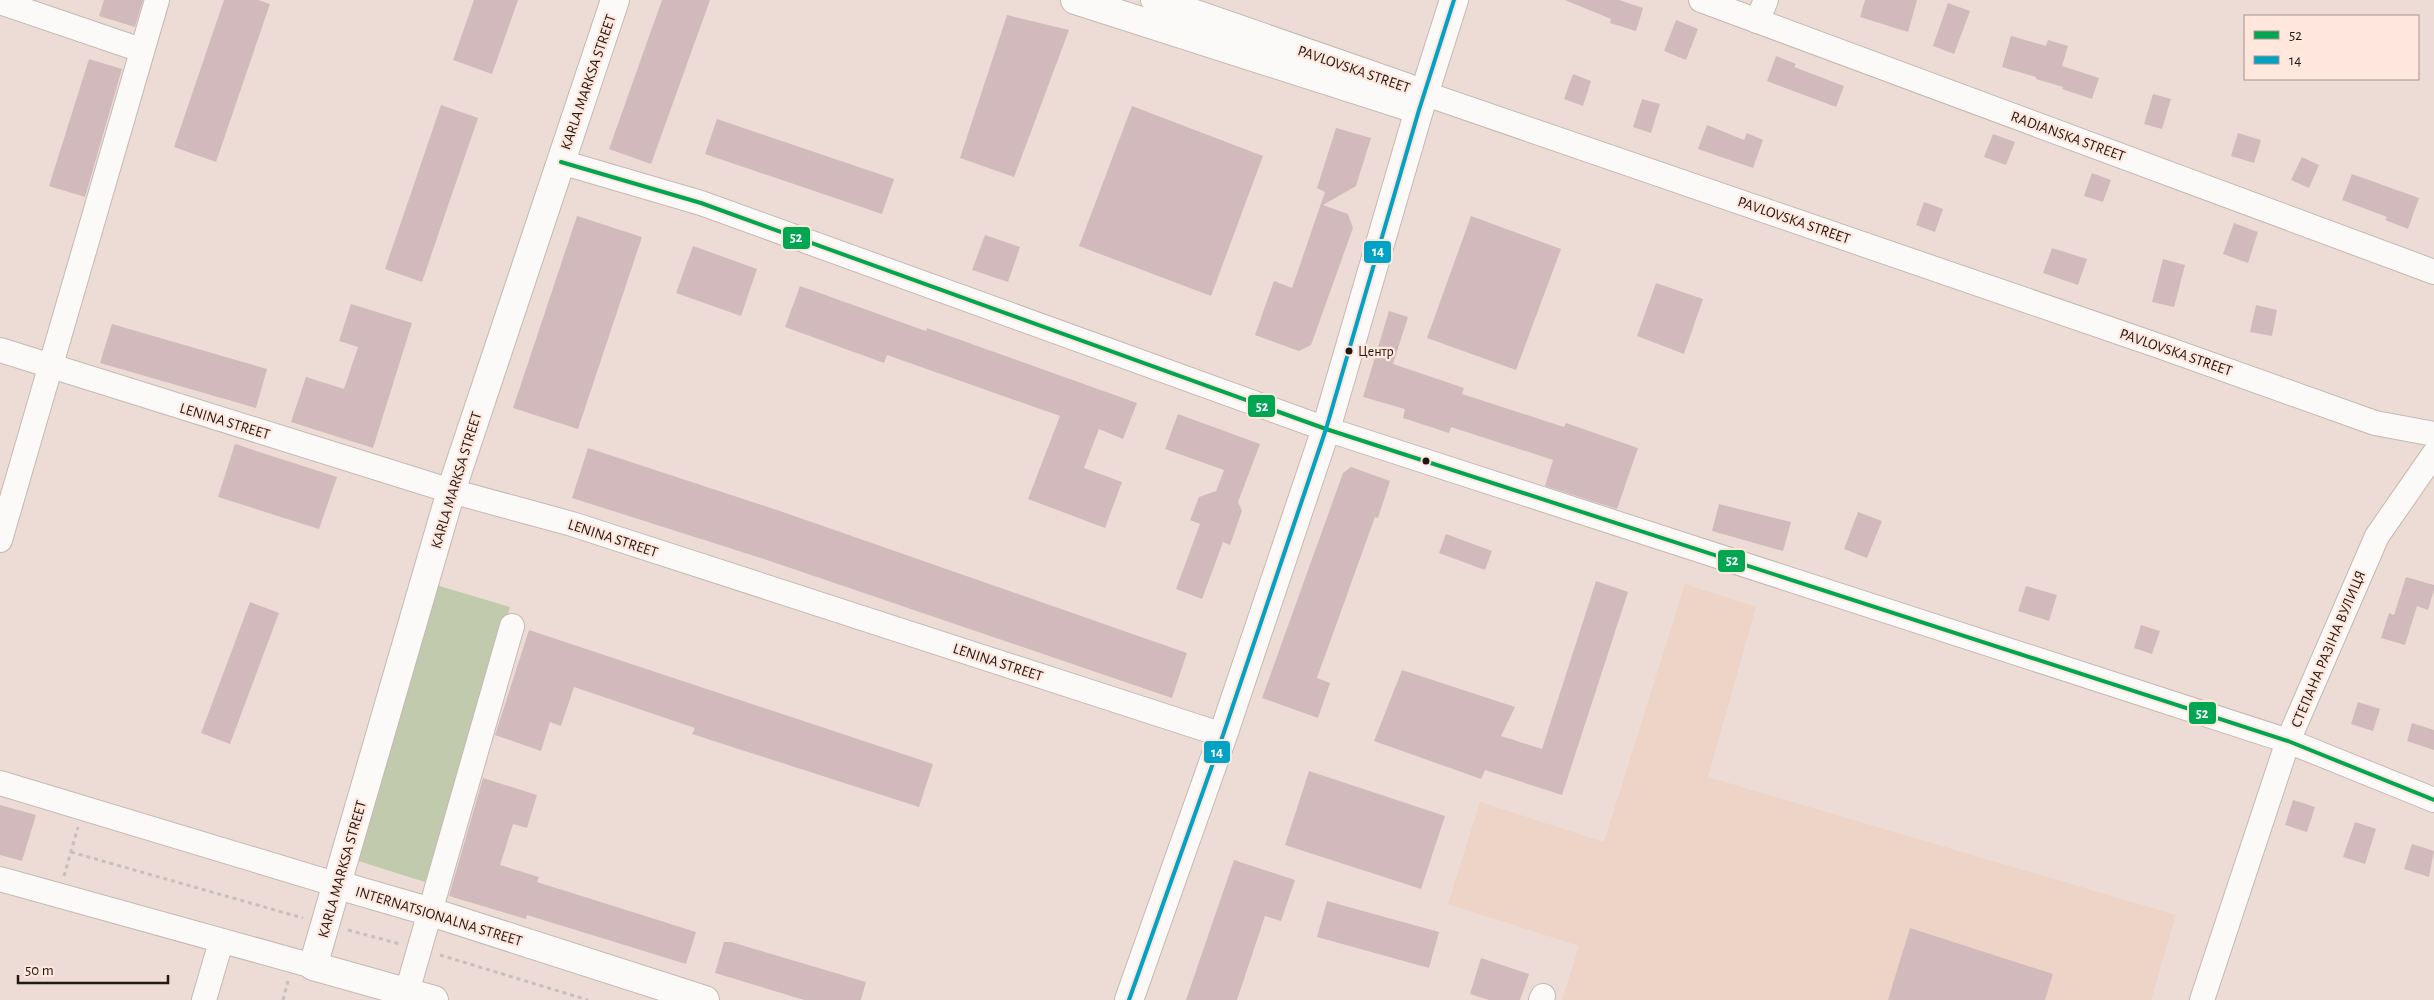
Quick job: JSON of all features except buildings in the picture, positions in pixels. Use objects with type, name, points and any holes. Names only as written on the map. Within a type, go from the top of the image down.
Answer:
[{"type":"street","points":[[0,540],[157,0]]},
{"type":"street","name":"KARLA MARKSA STREET","points":[[312,966],[338,885],[451,491],[615,0]]},
{"type":"street","name":"PAVLOVSKA STREET","points":[[1075,0],[1422,102],[2150,343],[2375,423],[2434,434]]},
{"type":"street","name":"PAVLOVSKA STREET","points":[[1155,0],[1422,102]]},
{"type":"street","points":[[1129,1000],[1326,429],[1422,102],[1454,0]]},
{"type":"street","name":"RADIANSKA STREET","points":[[1702,0],[1762,11],[2434,272]]},
{"type":"street","points":[[0,2],[141,50]]},
{"type":"street","points":[[560,162],[701,204],[1326,429],[2288,741],[2434,800]]},
{"type":"street","name":"LENINA STREET","points":[[0,350],[451,491],[572,524],[1222,734]]},
{"type":"street","name":"СТЕПАНА РАЗІНА ВУЛИЦЯ","points":[[2202,1000],[2288,741],[2377,536],[2434,454]]},
{"type":"street","points":[[407,992],[512,626]]},
{"type":"street","name":"INTERNATSIONALNA STREET","points":[[0,783],[431,912],[705,1000]]},
{"type":"street","points":[[0,879],[434,1000]]},
{"type":"street","points":[[204,1000],[221,942]]},
{"type":"path","points":[[58,896],[84,808]]},
{"type":"shaded area","points":[[1685,584],[1756,607],[1708,777],[2176,915],[2151,1000],[1562,1000],[1579,946],[1448,904],[1480,802],[1604,842]]},
{"type":"green space","points":[[436,585],[510,607],[425,882],[352,859]]},
{"type":"transit line","name":"14","points":[[1129,1000],[1223,735],[1326,429],[1419,110],[1454,0]]},
{"type":"transit line","name":"52","points":[[561,162],[701,203],[1326,429],[2288,741],[2434,800]]},
{"type":"place","name":"Центр","points":[[1349,351]]}]
